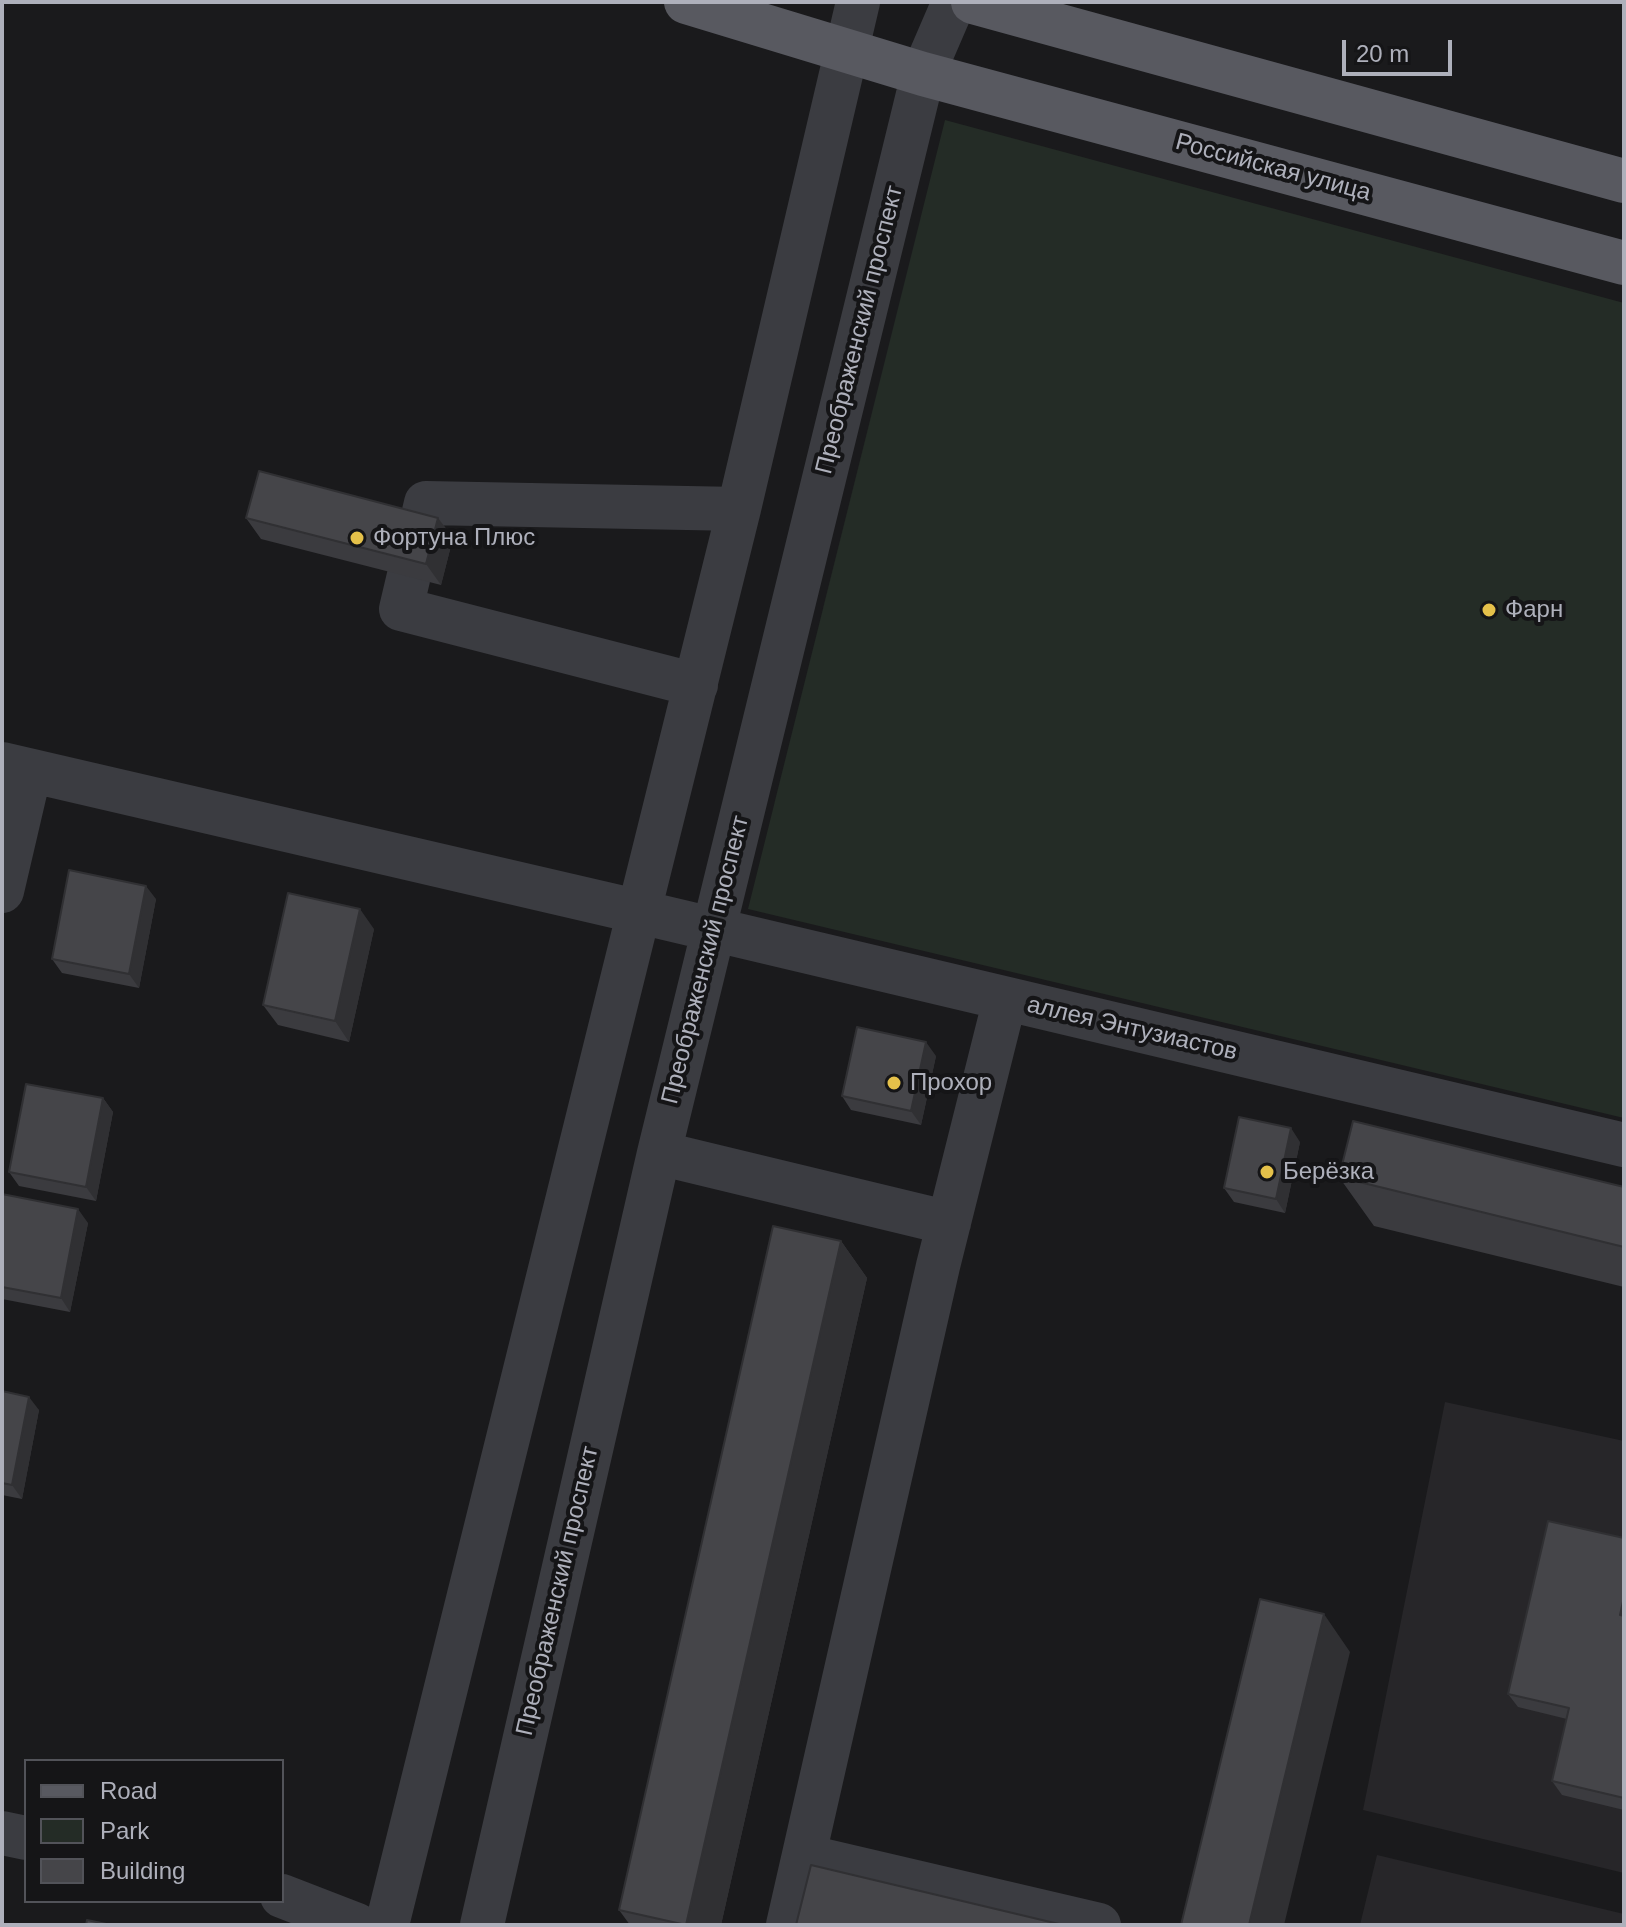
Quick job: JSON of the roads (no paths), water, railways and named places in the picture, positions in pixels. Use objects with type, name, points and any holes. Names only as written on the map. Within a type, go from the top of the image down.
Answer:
[{"type":"main road","name":"Российская улица","points":[[686,2],[923,74],[1624,263]]},
{"type":"main road","points":[[973,2],[1624,181]]},
{"type":"street","points":[[387,1925],[696,685],[858,2]]},
{"type":"street","name":"Преображенский проспект","points":[[482,1925],[659,1153],[923,74],[954,2]]},
{"type":"street","points":[[696,685],[401,609],[426,503],[739,509]]},
{"type":"street","points":[[2,891],[16,767]]},
{"type":"street","name":"аллея Энтузиастов","points":[[16,767],[1624,1145]]},
{"type":"street","points":[[788,1925],[949,1223],[1005,999]]},
{"type":"street","points":[[659,1153],[949,1223]]},
{"type":"street","points":[[2,1833],[24,1838]]},
{"type":"street","points":[[804,1856],[1099,1925]]},
{"type":"street","points":[[284,1897],[357,1925]]},
{"type":"place","name":"Фортуна Плюс","points":[[357,538]]},
{"type":"place","name":"Фарн","points":[[1489,610]]},
{"type":"place","name":"Прохор","points":[[894,1083]]},
{"type":"place","name":"Берёзка","points":[[1267,1172]]}]
